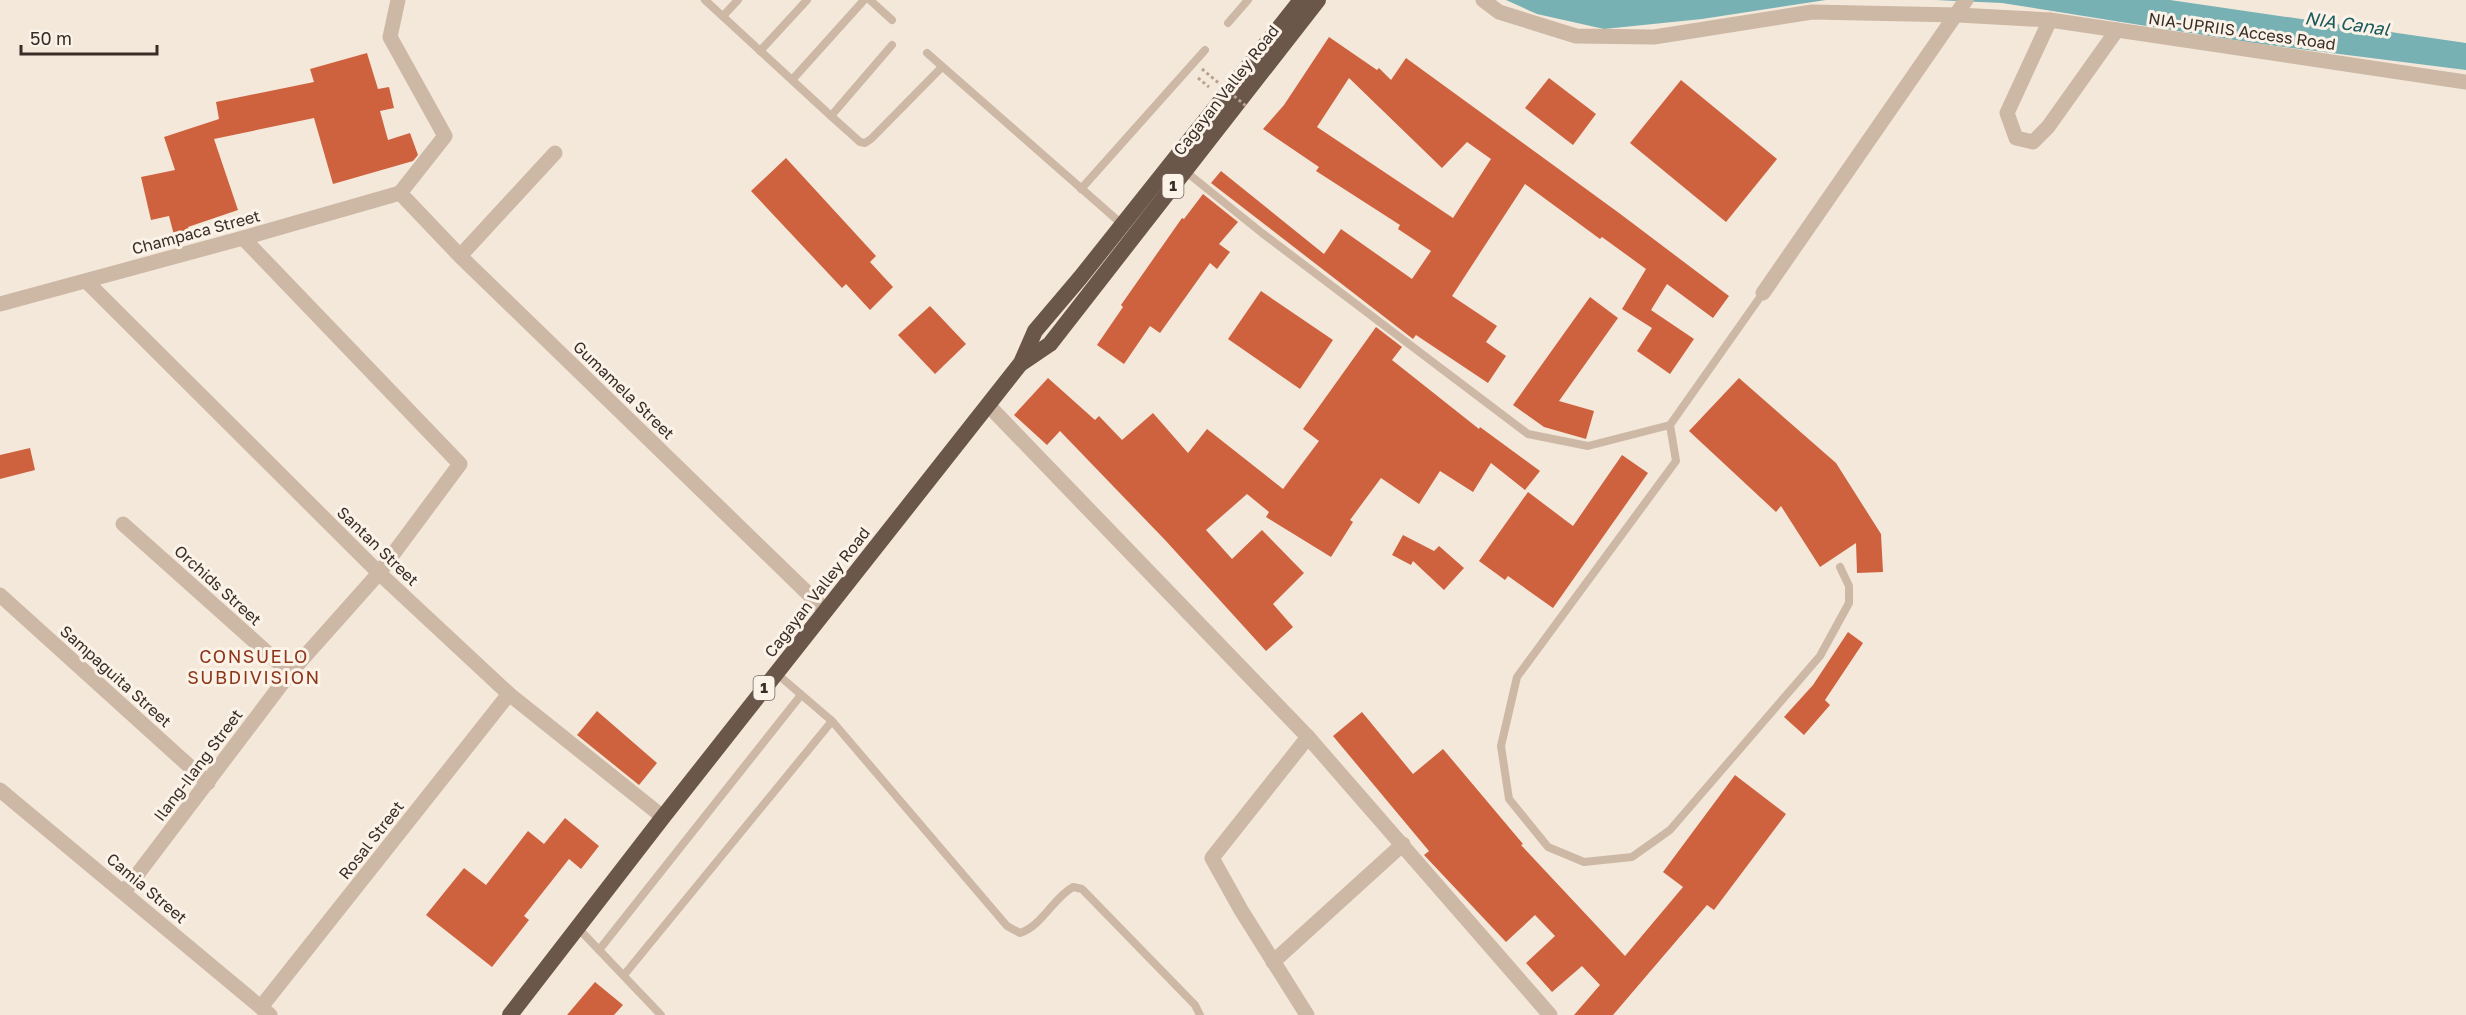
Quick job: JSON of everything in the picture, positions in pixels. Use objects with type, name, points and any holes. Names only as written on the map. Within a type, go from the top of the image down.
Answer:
[{"type":"highway","name":"Cagayan Valley Road","points":[[1128,230],[1185,171],[1318,0]]},
{"type":"highway","name":"Cagayan Valley Road","points":[[513,1014],[663,817],[1021,363],[1050,344],[1128,230],[1296,2]]},
{"type":"street","points":[[398,0],[390,37],[445,136],[400,193]]},
{"type":"street","name":"NIA-UPRIIS Access Road","points":[[1483,0],[1499,12],[1576,36],[1654,38],[1812,12],[1962,8],[2466,82]]},
{"type":"street","points":[[1763,293],[1962,8]]},
{"type":"street","points":[[2050,20],[2007,113],[2016,138],[2033,142],[2048,127],[2117,30]]},
{"type":"street","points":[[459,256],[555,153]]},
{"type":"street","name":"Champaca Street","points":[[0,304],[400,193]]},
{"type":"street","name":"Gumamela Street","points":[[400,193],[459,256],[825,610]]},
{"type":"street","name":"Ilang-Ilang Street","points":[[124,892],[290,673],[379,573],[460,464],[243,238]]},
{"type":"street","name":"Santan Street","points":[[86,281],[379,573],[509,694],[663,817]]},
{"type":"street","points":[[988,405],[1308,737],[1550,1015]]},
{"type":"street","name":"Orchids Street","points":[[123,524],[290,673]]},
{"type":"street","name":"Sampaguita Street","points":[[0,595],[208,783]]},
{"type":"street","name":"Rosal Street","points":[[266,1011],[509,694]]},
{"type":"street","points":[[1307,1015],[1212,858],[1308,737]]},
{"type":"street","name":"Camia Street","points":[[0,790],[266,1011]]},
{"type":"street","points":[[1274,963],[1403,844]]},
{"type":"lane","points":[[705,0],[860,142],[865,142],[942,67]]},
{"type":"lane","points":[[723,16],[738,0]]},
{"type":"lane","points":[[760,51],[807,0]]},
{"type":"lane","points":[[792,80],[864,0]]},
{"type":"lane","points":[[870,0],[892,20]]},
{"type":"lane","points":[[1228,23],[1248,0]]},
{"type":"lane","points":[[831,116],[892,45]]},
{"type":"lane","points":[[1081,189],[1205,50]]},
{"type":"lane","points":[[927,53],[1128,230]]},
{"type":"lane","points":[[1185,171],[1262,233],[1528,434],[1588,446],[1670,425],[1763,293]]},
{"type":"lane","points":[[1670,425],[1676,461],[1517,677],[1501,746],[1509,799],[1548,847],[1584,862],[1632,857],[1670,830],[1820,656],[1849,603],[1849,586],[1840,567]]},
{"type":"lane","points":[[776,673],[832,721],[1006,926],[1020,933],[1031,929],[1064,892],[1073,887],[1082,889],[1195,1005],[1200,1015]]},
{"type":"lane","points":[[600,950],[801,695]]},
{"type":"lane","points":[[624,975],[832,721]]},
{"type":"lane","points":[[578,928],[662,1015]]},
{"type":"path","points":[[1212,90],[1196,77],[1202,69],[1246,106]]},
{"type":"water","points":[[1506,0],[1826,0],[1702,19],[1604,29],[1537,14]]},
{"type":"water","points":[[1935,0],[2170,0],[2466,43],[2466,70],[2253,43],[2002,3]]},
{"type":"building","points":[[1329,37],[1377,70],[1379,68],[1391,80],[1406,58],[1729,296],[1713,318],[1667,284],[1651,310],[1694,339],[1670,374],[1637,351],[1652,328],[1622,309],[1646,269],[1602,237],[1600,239],[1525,184],[1452,296],[1497,326],[1486,342],[1506,356],[1488,383],[1416,335],[1413,339],[1211,183],[1221,171],[1324,254],[1341,229],[1412,279],[1431,251],[1398,229],[1400,225],[1316,171],[1319,167],[1263,129],[1284,105]],"holes":[[[1349,78],[1442,168],[1467,142],[1491,159],[1453,218],[1317,127]]]},
{"type":"building","points":[[367,53],[378,89],[389,87],[394,108],[380,111],[388,140],[410,133],[418,155],[413,161],[333,184],[314,118],[214,139],[238,210],[188,227],[189,231],[174,235],[169,216],[151,220],[141,177],[175,170],[164,137],[219,119],[216,102],[314,82],[310,69]]},
{"type":"building","points":[[1549,78],[1596,114],[1573,145],[1525,108]]},
{"type":"building","points":[[1681,80],[1777,159],[1726,222],[1630,143]]},
{"type":"building","points":[[786,158],[876,256],[870,262],[893,287],[870,310],[846,284],[842,288],[751,191]]},
{"type":"building","points":[[1203,194],[1238,222],[1219,244],[1230,252],[1217,269],[1210,263],[1160,333],[1150,326],[1124,364],[1097,345],[1123,307],[1121,305],[1182,218],[1184,219]]},
{"type":"building","points":[[1261,291],[1333,340],[1300,389],[1228,339]]},
{"type":"building","points":[[1590,297],[1618,318],[1559,401],[1594,411],[1586,439],[1544,427],[1513,405]]},
{"type":"building","points":[[930,306],[966,344],[935,374],[898,335]]},
{"type":"building","points":[[1376,327],[1402,347],[1392,360],[1479,429],[1480,427],[1540,471],[1525,490],[1491,463],[1473,492],[1440,471],[1419,504],[1381,478],[1350,520],[1353,522],[1331,557],[1266,517],[1269,512],[1247,494],[1206,530],[1232,559],[1262,530],[1304,573],[1273,604],[1293,627],[1266,651],[1166,541],[1060,431],[1047,445],[1014,415],[1048,378],[1095,420],[1099,416],[1122,440],[1153,413],[1188,453],[1207,429],[1283,489],[1319,441],[1303,429]]},
{"type":"building","points":[[1739,378],[1836,463],[1881,534],[1883,572],[1857,573],[1856,543],[1820,567],[1781,506],[1776,512],[1689,431]]},
{"type":"building","points":[[30,448],[35,470],[0,479],[0,455]]},
{"type":"building","points":[[1622,455],[1648,473],[1553,608],[1508,576],[1505,580],[1479,561],[1528,492],[1573,526]]},
{"type":"building","points":[[1403,535],[1434,551],[1439,546],[1464,568],[1444,590],[1413,561],[1411,565],[1392,555]]},
{"type":"building","points":[[1848,632],[1863,643],[1825,700],[1830,705],[1804,735],[1784,717],[1813,685]]},
{"type":"building","points":[[597,711],[657,763],[639,785],[577,735]]},
{"type":"building","points":[[1362,712],[1413,774],[1443,749],[1523,844],[1521,845],[1625,956],[1683,887],[1663,872],[1735,775],[1786,814],[1714,910],[1707,905],[1613,1015],[1574,1015],[1600,985],[1582,966],[1552,992],[1526,963],[1555,936],[1535,915],[1506,942],[1424,855],[1429,851],[1333,736]]},
{"type":"building","points":[[565,818],[599,846],[581,869],[569,859],[524,916],[529,920],[492,967],[426,915],[464,868],[486,885],[528,831],[544,844]]},
{"type":"building","points":[[595,982],[623,1005],[614,1015],[567,1015]]},
{"type":"district","name":"CONSUELO SUBDIVISION","points":[[254,667]]},
{"type":"water label","name":"NIA Canal","points":[[2347,24]]}]
